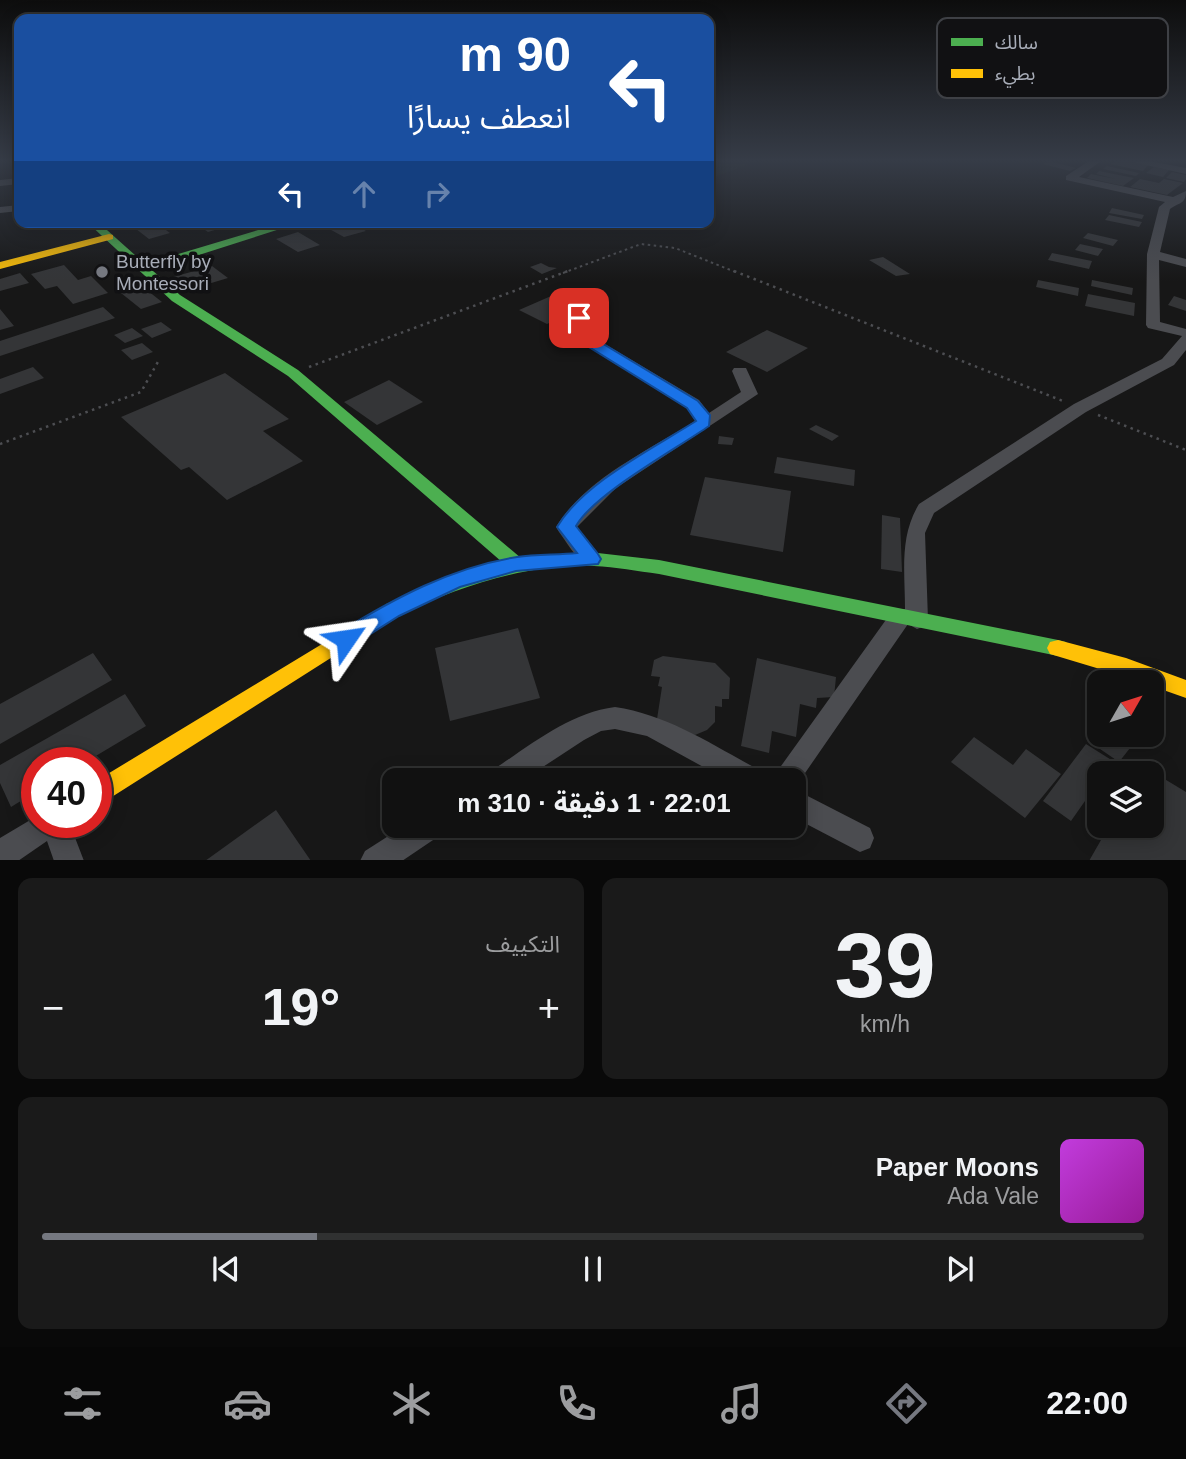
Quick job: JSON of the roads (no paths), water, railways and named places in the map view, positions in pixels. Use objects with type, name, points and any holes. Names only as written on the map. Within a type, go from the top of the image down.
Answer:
[{"type":"street","points":[[1179,204],[1153,254],[1153,324],[1186,333]]},
{"type":"street","points":[[98,228],[184,304],[293,373],[516,564]]},
{"type":"street","points":[[145,268],[271,228]]},
{"type":"street","points":[[0,266],[108,237]]},
{"type":"street","points":[[1153,254],[1186,262]]},
{"type":"street","points":[[579,318],[586,339],[693,404],[702,415],[704,423]]},
{"type":"street","points":[[794,768],[909,618],[915,533],[920,516],[933,502],[1080,408],[1168,362],[1186,340]]},
{"type":"street","points":[[592,559],[566,527],[573,515],[597,494],[750,394],[740,371]]},
{"type":"street","points":[[112,785],[391,610],[454,581],[516,564],[592,559],[659,567],[1088,656],[1186,689]]},
{"type":"street","points":[[520,768],[590,724],[620,717],[651,726],[729,768]]},
{"type":"street","points":[[806,809],[860,838]]},
{"type":"street","points":[[0,855],[28,838]]},
{"type":"street","points":[[60,838],[69,860]]},
{"type":"street","points":[[375,860],[410,838]]},
{"type":"place","name":"Butterfly by Montessori","points":[[102,272]]}]
